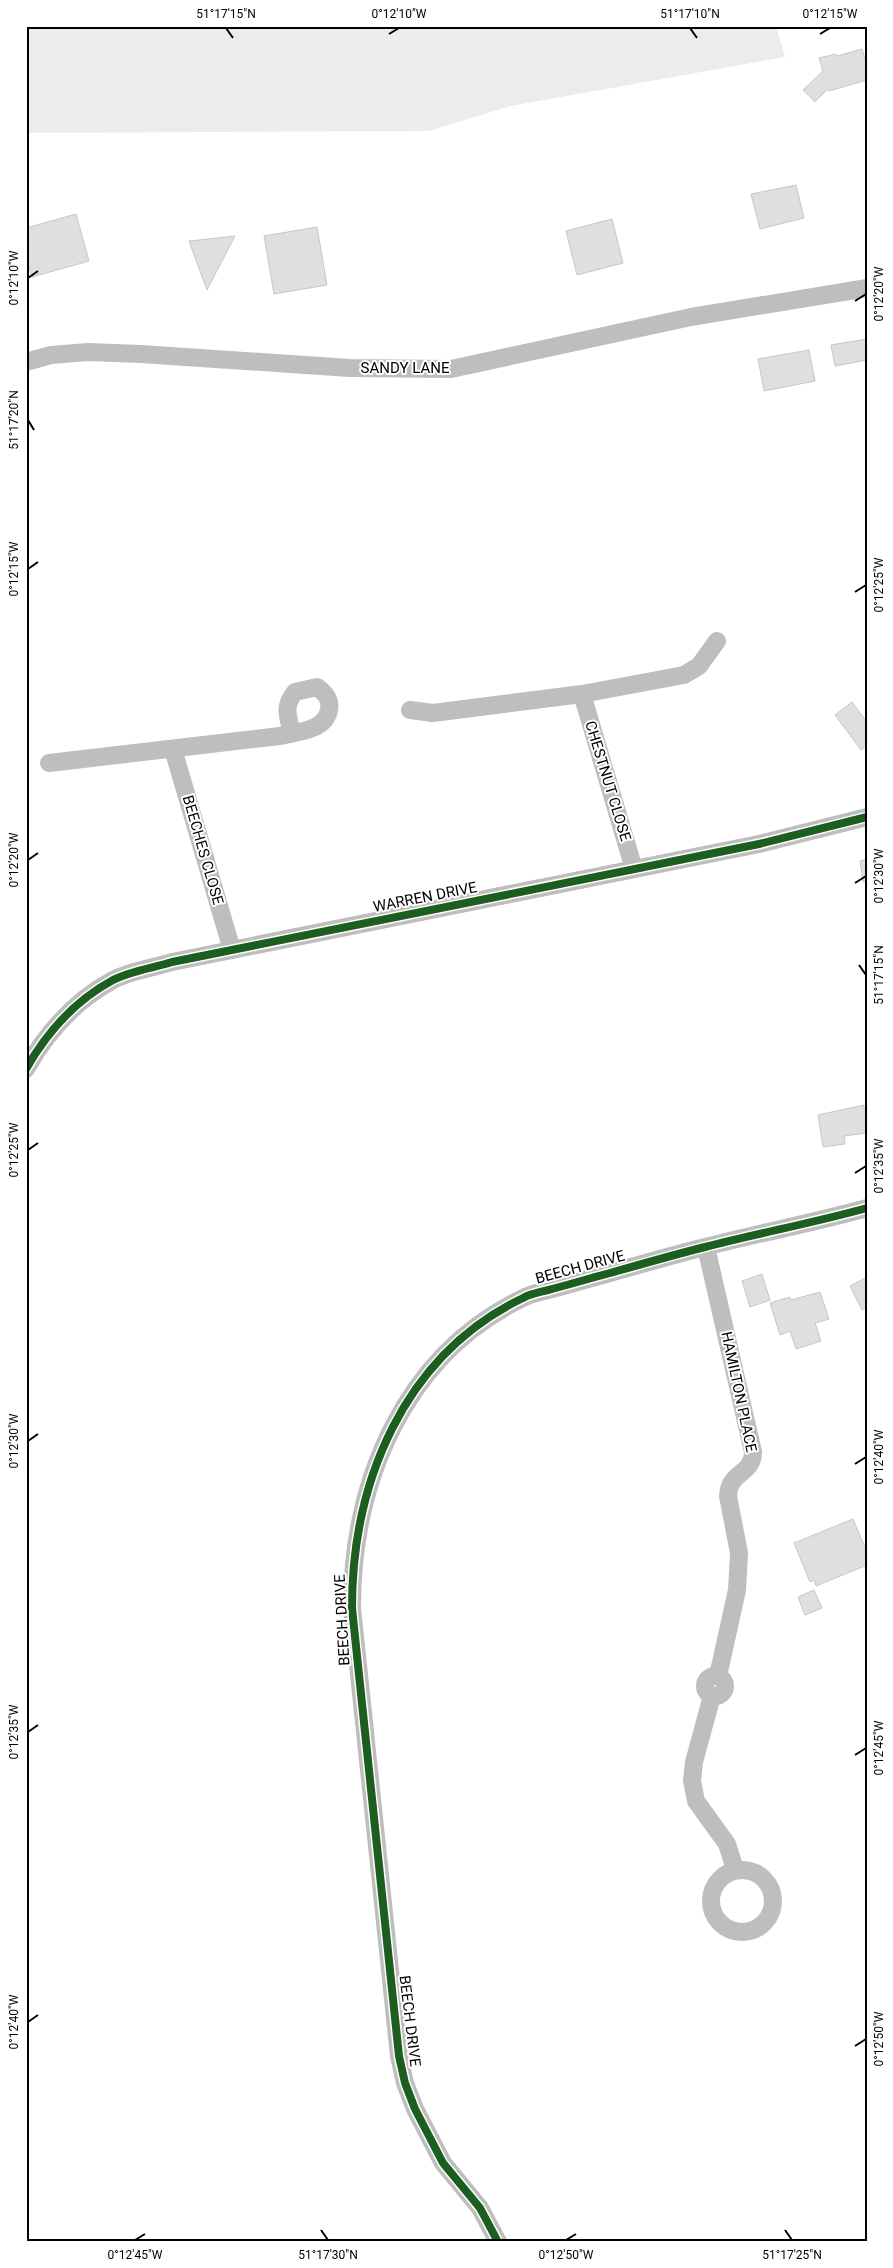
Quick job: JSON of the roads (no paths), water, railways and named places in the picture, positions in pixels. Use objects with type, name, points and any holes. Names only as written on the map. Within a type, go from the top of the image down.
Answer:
[{"type":"street","name":"SANDY LANE","points":[[26,362],[51,355],[88,352],[350,368],[451,368],[691,317],[867,288]]},
{"type":"street","points":[[410,710],[432,713],[582,694],[684,675],[699,666],[717,641]]},
{"type":"street","name":"CHESTNUT CLOSE","points":[[582,694],[634,869]]},
{"type":"street","points":[[49,764],[286,735]]},
{"type":"street","name":"BEECHES CLOSE","points":[[173,749],[232,950]]},
{"type":"street","name":"WARREN DRIVE","points":[[26,1069],[35,1053],[70,1009],[114,980],[172,962],[759,844],[867,816]]},
{"type":"street","name":"BEECH DRIVE","points":[[498,2242],[480,2208],[443,2163],[415,2109],[405,2083],[399,2056],[352,1608],[352,1568],[364,1501],[383,1445],[401,1410],[423,1378],[445,1354],[497,1312],[525,1296],[706,1247],[867,1208]]},
{"type":"street","name":"HAMILTON PLACE","points":[[706,1247],[753,1452],[751,1465],[731,1481],[728,1488],[739,1553],[737,1590],[718,1676],[710,1677],[705,1683],[706,1691],[712,1696],[694,1762],[692,1781],[696,1801],[727,1844],[735,1869]]}]
